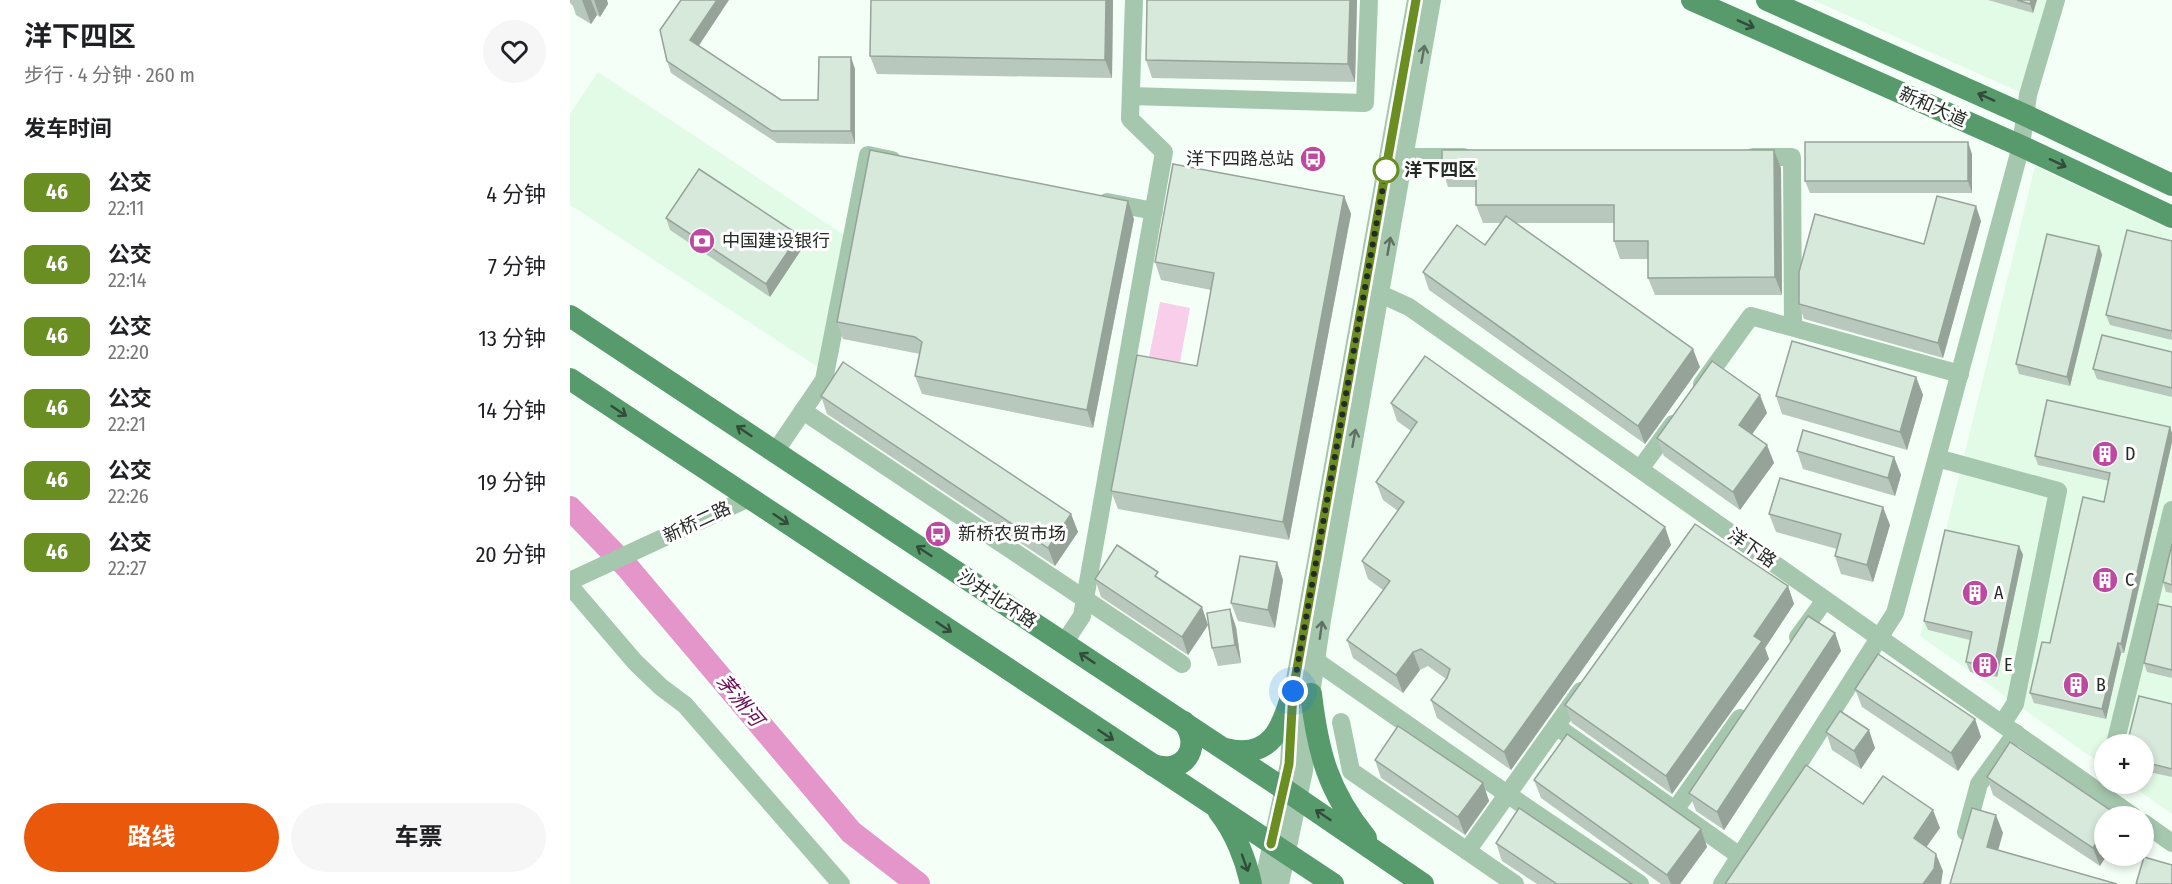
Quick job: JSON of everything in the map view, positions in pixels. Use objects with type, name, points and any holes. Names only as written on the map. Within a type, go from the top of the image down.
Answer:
[{"type":"main road","name":"新和大道","points":[[1692,0],[2022,146],[2172,218]]},
{"type":"main road","name":"新和大道","points":[[1771,1],[2025,115],[2172,185]]},
{"type":"main road","name":"沙井北环路","points":[[570,316],[1291,793],[1423,884]]},
{"type":"main road","points":[[570,379],[1333,884]]},
{"type":"main road","points":[[1223,749],[1249,751],[1272,739],[1302,693]]},
{"type":"main road","points":[[1302,693],[1318,746],[1335,789],[1352,819],[1381,855]]},
{"type":"main road","points":[[1153,765],[1169,768],[1177,766],[1189,754],[1192,737],[1184,722]]},
{"type":"main road","points":[[1215,806],[1234,837],[1251,884]]},
{"type":"street","points":[[1064,643],[1082,616],[1164,152],[1130,119],[1134,0]]},
{"type":"street","points":[[1131,96],[1365,103],[1369,0]]},
{"type":"street","points":[[1263,884],[1279,849],[1291,793],[1289,764],[1396,157],[1416,0]]},
{"type":"street","points":[[1396,157],[1432,0]]},
{"type":"street","points":[[1722,884],[1894,613],[2022,146],[2028,95],[2056,0]]},
{"type":"street","points":[[775,452],[824,380],[868,155],[914,164]]},
{"type":"street","points":[[1396,157],[1487,157]]},
{"type":"street","points":[[1734,157],[1792,157],[1793,327]]},
{"type":"street","points":[[1085,198],[1154,211]]},
{"type":"street","points":[[1302,693],[1316,661],[1372,294]]},
{"type":"street","name":"洋下路","points":[[1372,294],[1409,307],[1640,470],[1703,521],[1825,600],[2009,729],[2094,783]]},
{"type":"street","points":[[1640,470],[1751,316],[1960,374]]},
{"type":"street","points":[[803,411],[1182,664]]},
{"type":"street","points":[[1937,458],[2058,491],[2009,729],[1979,784],[1961,851]]},
{"type":"street","name":"新桥二路","points":[[570,581],[749,498]]},
{"type":"street","points":[[2117,734],[2172,510]]},
{"type":"street","points":[[570,586],[635,662],[661,687],[686,705],[841,884]]},
{"type":"street","points":[[1791,647],[1825,600]]},
{"type":"street","points":[[1316,661],[1640,884]]},
{"type":"street","points":[[1467,851],[1590,678]]},
{"type":"street","points":[[1675,810],[1750,705]]},
{"type":"street","points":[[1341,722],[1351,771],[1515,884]]},
{"type":"street","points":[[1556,726],[1740,856]]},
{"type":"street","name":"洋下路","points":[[2109,794],[2122,806]]},
{"type":"street","points":[[2154,830],[2172,843]]},
{"type":"street","points":[[1279,849],[1280,884]]},
{"type":"shaded area","points":[[1813,0],[2049,0],[2022,93]]},
{"type":"shaded area","points":[[598,72],[844,235],[819,368],[570,205],[570,114]]},
{"type":"shaded area","points":[[2035,166],[2172,231],[2172,814],[2144,794],[2154,794],[2154,734],[2094,734],[2094,759],[1920,636]]},
{"type":"shaded area","points":[[1160,302],[1190,308],[1180,362],[1149,357]]},
{"type":"building","points":[[681,0],[717,0],[690,40],[781,100],[818,100],[819,57],[851,57],[851,131],[772,131],[667,61],[660,30]]},
{"type":"building","points":[[871,0],[1106,0],[1105,60],[870,56]]},
{"type":"building","points":[[1147,0],[1350,0],[1348,64],[1146,60]]},
{"type":"building","points":[[2017,0],[2031,0],[2030,4]]},
{"type":"building","points":[[1805,142],[1968,142],[1968,181],[1805,181]]},
{"type":"building","points":[[870,150],[1128,201],[1087,410],[915,376],[922,342],[915,337],[837,322]]},
{"type":"building","points":[[1442,150],[1774,150],[1775,277],[1648,278],[1648,241],[1614,241],[1614,205],[1476,205],[1476,169],[1442,169]]},
{"type":"building","points":[[1173,164],[1344,196],[1283,522],[1111,491],[1137,355],[1197,366],[1214,273],[1155,262]]},
{"type":"building","points":[[699,169],[799,235],[766,284],[666,218]]},
{"type":"building","points":[[1937,196],[1976,206],[1938,343],[1799,304],[1799,272],[1815,214],[1924,244]]},
{"type":"building","points":[[1506,216],[1693,349],[1638,426],[1423,272],[1457,225],[1485,245]]},
{"type":"building","points":[[2127,230],[2172,241],[2172,331],[2106,315]]},
{"type":"building","points":[[2047,234],[2099,246],[2067,377],[2016,364]]},
{"type":"building","points":[[2102,335],[2172,352],[2172,388],[2093,369]]},
{"type":"building","points":[[1792,341],[1916,377],[1900,432],[1776,396]]},
{"type":"building","points":[[1425,356],[1665,527],[1504,752],[1431,700],[1447,678],[1450,669],[1421,649],[1413,652],[1396,675],[1347,640],[1390,581],[1362,561],[1404,502],[1376,482],[1417,422],[1391,403]]},
{"type":"building","points":[[1712,361],[1760,395],[1739,425],[1767,445],[1733,492],[1657,438]]},
{"type":"building","points":[[843,362],[1071,514],[1048,548],[821,396]]},
{"type":"building","points":[[2047,400],[2170,427],[2121,644],[2118,643],[2102,709],[2030,693],[2042,642],[2050,643],[2083,497],[2104,502],[2110,473],[2035,456]]},
{"type":"building","points":[[1803,430],[1894,457],[1888,478],[1797,451]]},
{"type":"building","points":[[1780,478],[1883,507],[1867,565],[1835,556],[1841,534],[1769,514]]},
{"type":"building","points":[[1695,524],[1788,586],[1754,636],[1762,641],[1666,776],[1565,705]]},
{"type":"building","name":"A","points":[[1945,530],[2019,546],[1994,667],[1966,662],[1972,632],[1924,621]]},
{"type":"building","points":[[2172,544],[2172,585],[2163,582]]},
{"type":"building","points":[[1117,545],[1158,572],[1155,576],[1202,607],[1182,637],[1095,579]]},
{"type":"building","points":[[1240,556],[1277,562],[1268,610],[1231,603]]},
{"type":"building","points":[[2158,604],[2172,607],[2172,670],[2144,663]]},
{"type":"building","points":[[1230,609],[1235,645],[1212,648],[1207,613]]},
{"type":"building","points":[[1808,616],[1835,633],[1717,812],[1689,793]]},
{"type":"building","points":[[1878,654],[1975,719],[1951,753],[1855,689]]},
{"type":"building","points":[[2139,696],[2172,704],[2172,769],[2154,764],[2154,734],[2130,734]]},
{"type":"building","points":[[1840,711],[1869,730],[1854,751],[1826,732]]},
{"type":"building","points":[[1398,726],[1483,783],[1458,817],[1375,760]]},
{"type":"building","points":[[1567,734],[1701,829],[1667,875],[1534,780]]},
{"type":"building","points":[[2010,742],[2104,806],[2094,806],[2093,848],[1987,777]]},
{"type":"building","points":[[1806,765],[1863,804],[1883,776],[1933,810],[1914,838],[1936,854],[1934,869],[1923,884],[1725,884]]},
{"type":"building","points":[[1519,808],[1632,884],[1557,884],[1496,843]]},
{"type":"building","points":[[1972,808],[1996,815],[1987,847],[2117,884],[1950,884]]},
{"type":"building","points":[[2154,860],[2172,865],[2172,884],[2136,884],[2141,866],[2154,866]]},
{"type":"waterway","name":"茅洲河","points":[[570,508],[628,568],[851,832],[918,884]]},
{"type":"bus line","name":"46","points":[[1271,844],[1289,764],[1293,691],[1416,0]]},
{"type":"place","name":"洋下四路总站","points":[[1313,159]]},
{"type":"place","name":"洋下四区","points":[[1386,170]]},
{"type":"place","name":"中国建设银行","points":[[702,241]]},
{"type":"place","name":"D","points":[[2105,454]]},
{"type":"place","name":"新桥农贸市场","points":[[938,534]]},
{"type":"place","name":"C","points":[[2105,580]]},
{"type":"place","name":"A","points":[[1975,593]]},
{"type":"place","name":"E","points":[[1985,665]]},
{"type":"place","name":"B","points":[[2076,685]]},
{"type":"route","points":[[1293,691],[1386,170]]}]
